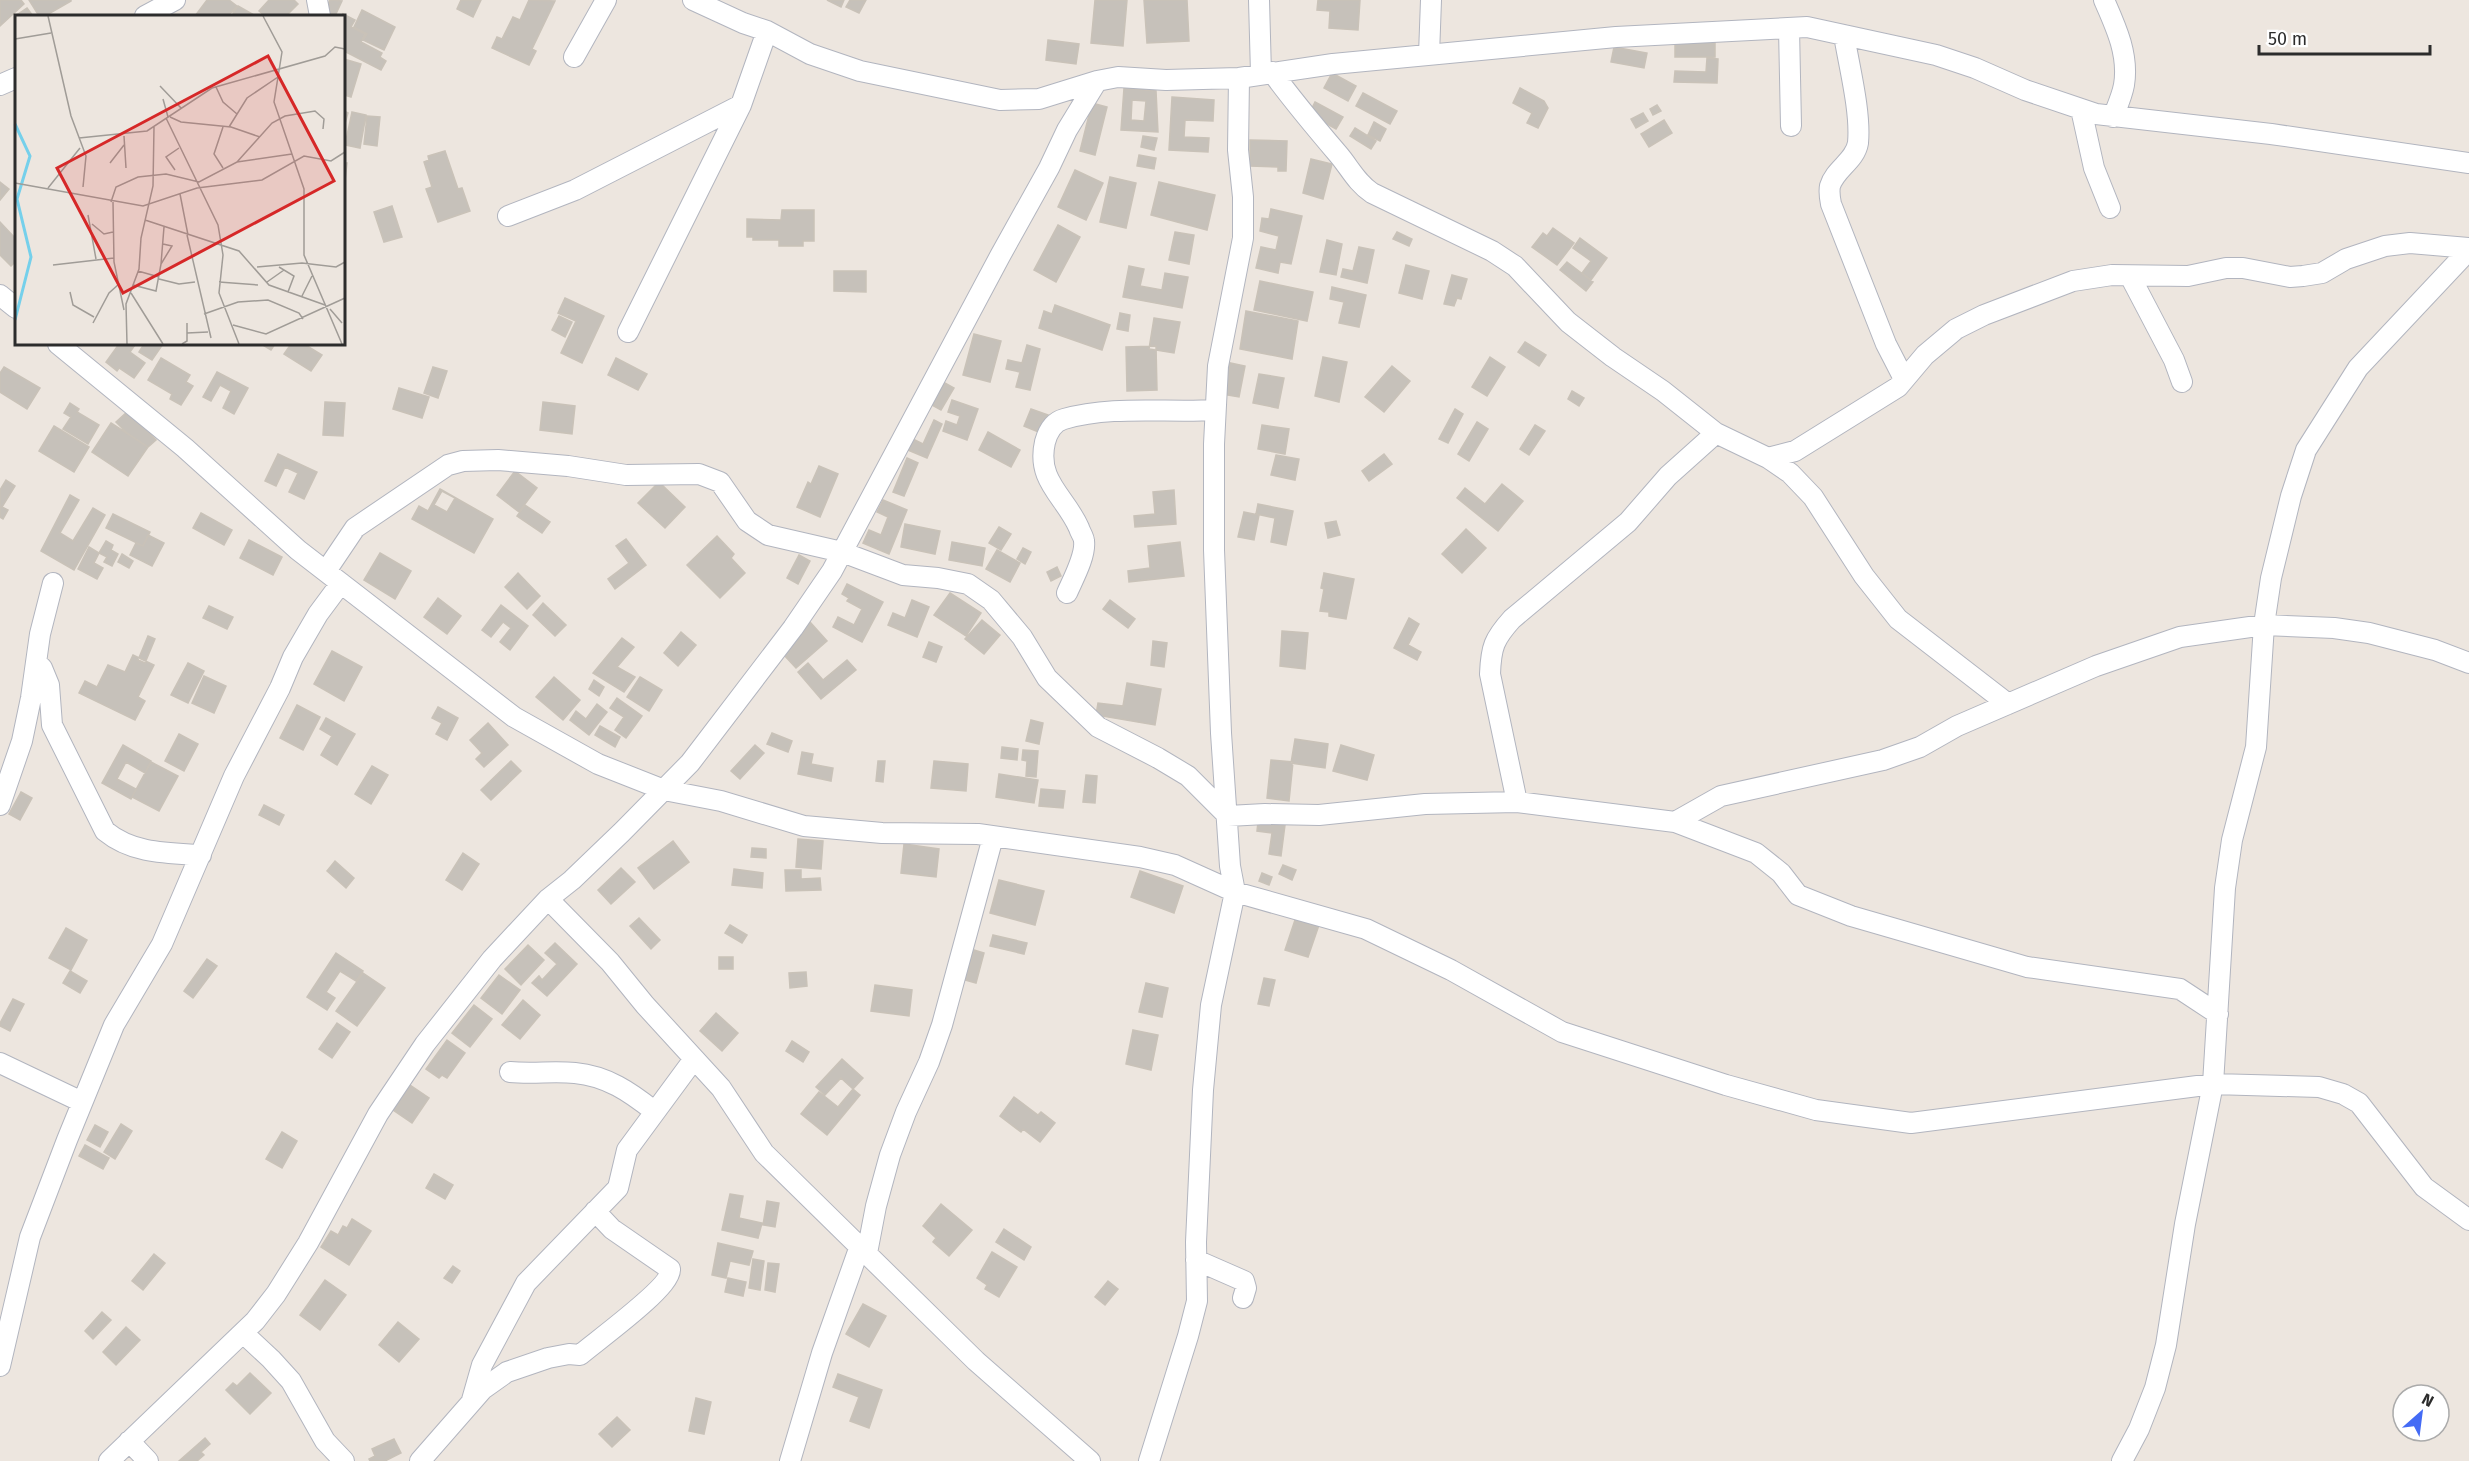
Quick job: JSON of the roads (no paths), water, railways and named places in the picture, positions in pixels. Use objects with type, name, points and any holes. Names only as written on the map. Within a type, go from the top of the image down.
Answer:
[{"type":"street","points":[[147,15],[176,0]]},
{"type":"street","points":[[317,0],[320,15]]},
{"type":"street","points":[[574,57],[606,0]]},
{"type":"street","points":[[693,0],[767,32],[810,54],[860,72],[1000,100],[1040,99],[1097,81],[1118,78],[1166,80],[1239,78],[1333,64],[1617,37],[1807,27],[1965,64],[2025,90],[2113,117],[2292,137],[2469,163]]},
{"type":"street","points":[[1259,0],[1266,73],[1345,162],[1359,184],[1372,193],[1492,251],[1515,266],[1568,322],[1613,357],[1686,408],[1716,433],[1768,458],[1790,473],[1813,497],[1864,576],[1898,619],[2008,704]]},
{"type":"street","points":[[1429,55],[1431,0]]},
{"type":"street","points":[[2104,0],[2118,33],[2124,60],[2124,86],[2113,117]]},
{"type":"street","points":[[1789,28],[1791,126]]},
{"type":"street","points":[[628,332],[741,105],[767,32]]},
{"type":"street","points":[[1844,35],[1858,128],[1857,145],[1849,162],[1835,175],[1830,187],[1831,204],[1886,345],[1904,379]]},
{"type":"street","points":[[0,85],[15,78]]},
{"type":"street","points":[[1149,1461],[1197,1301],[1196,1260],[1203,1090],[1211,1005],[1234,892],[1230,866],[1221,733],[1214,550],[1215,410],[1218,366],[1243,238],[1243,197],[1238,150],[1239,78]]},
{"type":"street","points":[[109,1461],[255,1321],[276,1294],[308,1243],[378,1114],[425,1044],[492,959],[548,899],[572,880],[690,763],[793,628],[842,552],[1000,255],[1049,168],[1067,130],[1097,81]]},
{"type":"street","points":[[508,216],[575,190],[741,105]]},
{"type":"street","points":[[2081,109],[2094,168],[2110,208]]},
{"type":"street","points":[[1768,458],[1795,451],[1898,387],[1925,355],[1956,329],[1984,315],[2073,281],[2112,275],[2188,276],[2226,268],[2243,268],[2290,277],[2303,276],[2322,273],[2346,259],[2385,246],[2410,243],[2469,249]]},
{"type":"street","points":[[2122,1461],[2139,1429],[2155,1388],[2166,1345],[2212,1084],[2225,888],[2232,840],[2256,747],[2264,625],[2271,578],[2291,496],[2306,450],[2358,368],[2469,249]]},
{"type":"street","points":[[2130,276],[2174,360],[2182,382]]},
{"type":"street","points":[[0,295],[15,307]]},
{"type":"street","points":[[59,345],[185,448],[298,549],[514,717],[598,764],[664,790],[721,801],[804,826],[882,834],[993,837],[1175,865],[1234,892],[1366,929],[1451,970],[1562,1032],[1726,1085],[1816,1110],[1911,1123],[2212,1084],[2319,1087],[2343,1094],[2359,1103],[2424,1187],[2469,1220]]},
{"type":"street","points":[[1067,593],[1079,567],[1084,541],[1076,522],[1058,496],[1042,466],[1046,437],[1052,425],[1061,420],[1100,413],[1215,410]]},
{"type":"street","points":[[1517,802],[1490,674],[1491,655],[1496,637],[1512,619],[1628,522],[1668,476],[1716,433]]},
{"type":"street","points":[[0,1364],[30,1237],[114,1025],[162,944],[234,776],[318,614],[355,528],[448,465],[463,461],[498,460],[568,466],[626,475],[699,474],[720,482],[747,521],[768,535],[842,552],[903,575],[938,578],[968,584],[991,600],[1022,637],[1047,678],[1098,727],[1188,776],[1228,816],[1319,815],[1425,804],[1517,802],[1675,822],[1756,853],[1781,873],[1798,895],[1851,916],[2027,967],[2180,990],[2218,1014]]},
{"type":"street","points":[[0,805],[22,741],[40,634],[53,583]]},
{"type":"street","points":[[1675,822],[1721,795],[1892,757],[1920,747],[1958,726],[2096,666],[2180,637],[2264,625],[2334,628],[2369,633],[2435,650],[2469,663]]},
{"type":"street","points":[[36,662],[42,668],[49,685],[52,725],[105,831],[131,847],[160,853],[201,855]]},
{"type":"street","points":[[790,1461],[822,1353],[863,1249],[890,1155],[942,1025],[993,837]]},
{"type":"street","points":[[548,899],[610,962],[645,1005],[721,1088],[764,1153],[976,1361],[1090,1461]]},
{"type":"street","points":[[471,1402],[482,1365],[526,1283],[618,1188],[627,1150],[694,1059]]},
{"type":"street","points":[[0,1063],[82,1101]]},
{"type":"street","points":[[510,1072],[575,1073],[597,1078],[615,1083],[631,1092],[654,1111]]},
{"type":"street","points":[[420,1461],[483,1389],[507,1372],[548,1358],[569,1354],[580,1355],[651,1297],[669,1277],[670,1269],[612,1229],[595,1211]]},
{"type":"street","points":[[1196,1260],[1244,1281],[1246,1288],[1243,1298]]},
{"type":"street","points":[[243,1333],[291,1381],[325,1441],[344,1461]]},
{"type":"street","points":[[129,1441],[148,1461]]}]
